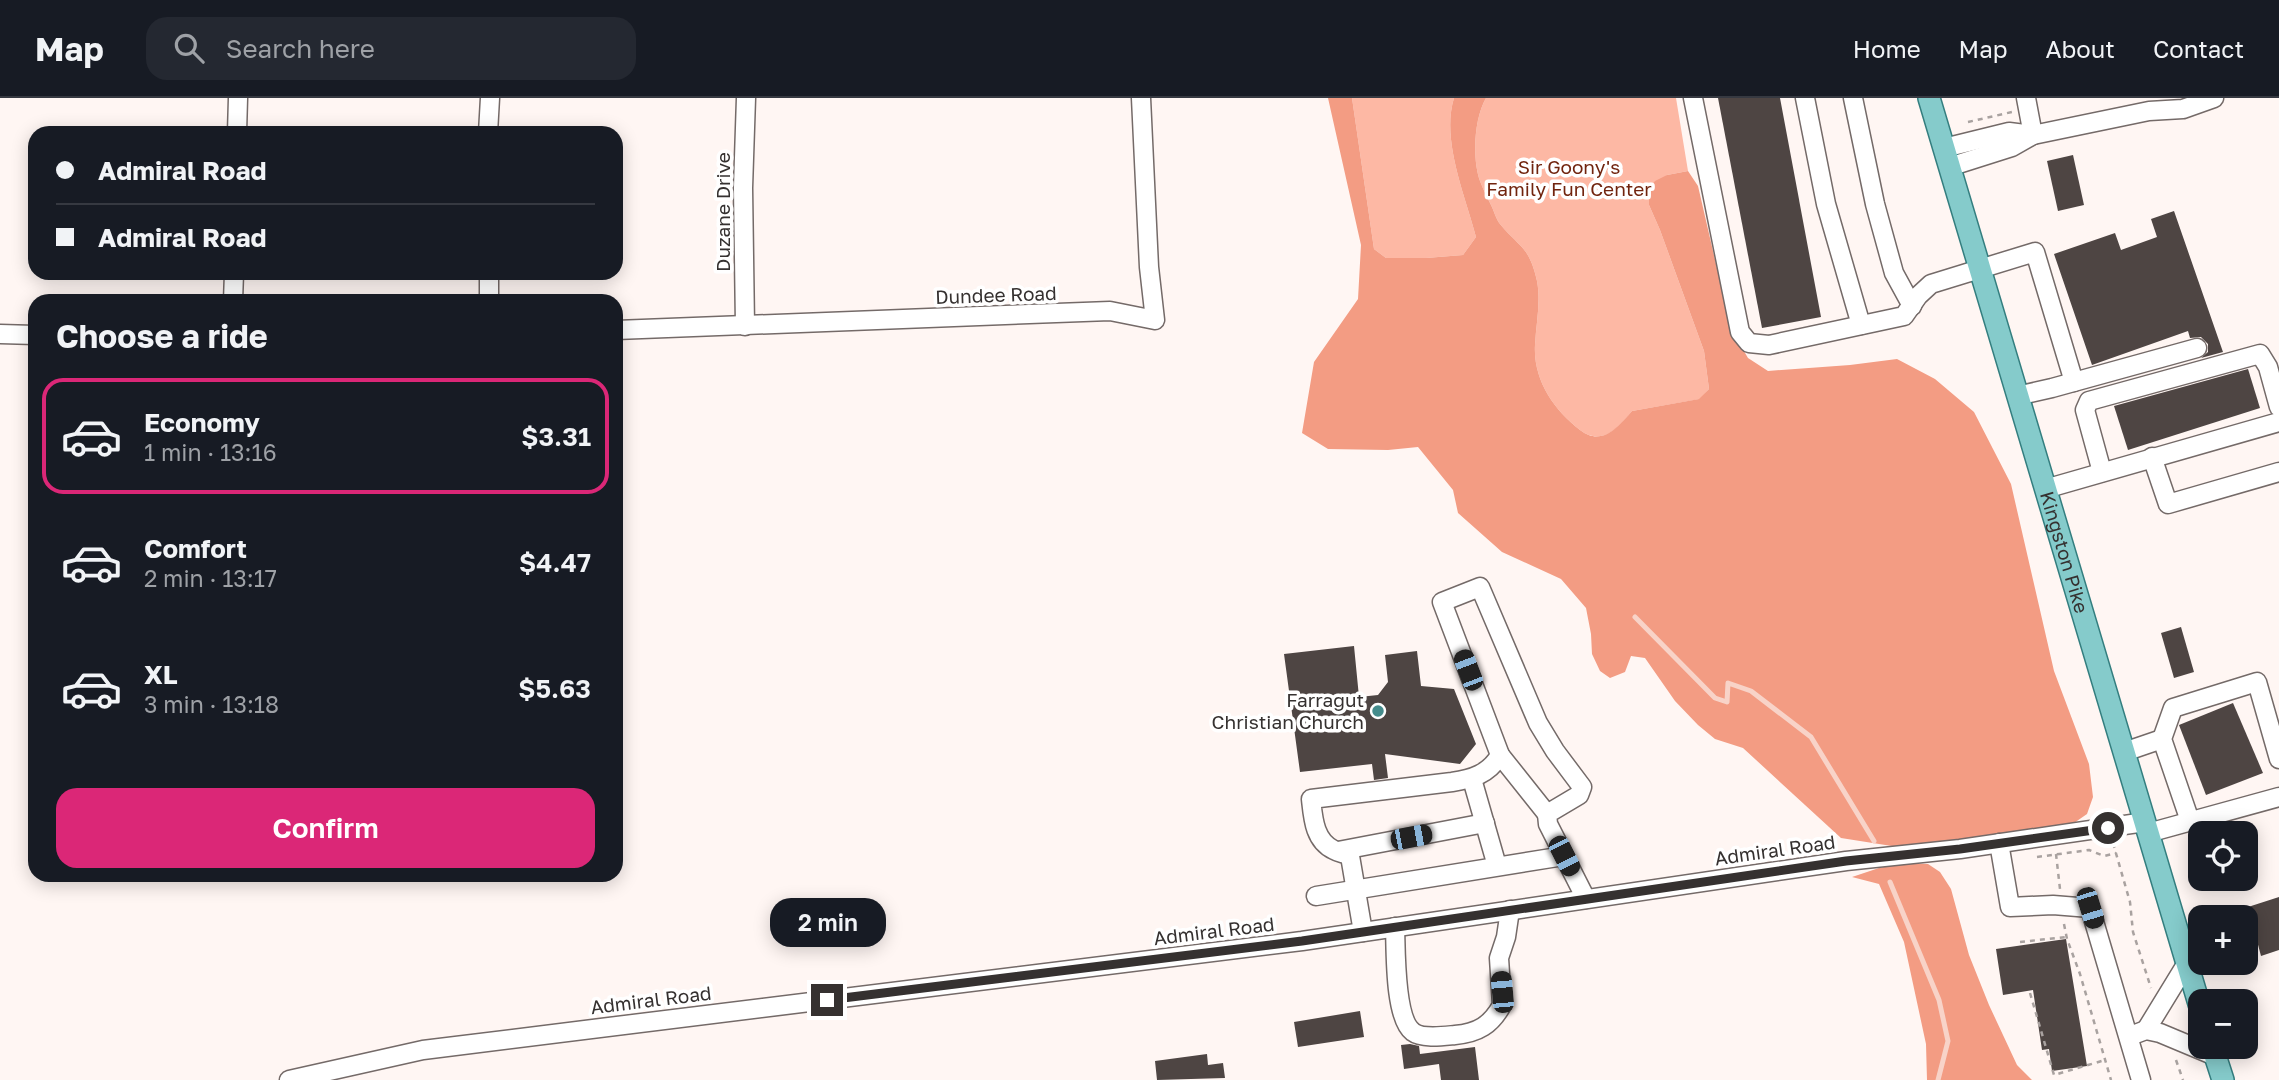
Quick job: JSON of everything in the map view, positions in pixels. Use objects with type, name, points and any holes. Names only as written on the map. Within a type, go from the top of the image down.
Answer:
[{"type":"main road","name":"Kingston Pike","points":[[1929,98],[2195,989]]},
{"type":"main road","points":[[2216,1059],[2223,1080]]},
{"type":"street","points":[[237,126],[238,98]]},
{"type":"street","points":[[488,126],[490,98]]},
{"type":"street","name":"Duzane Drive","points":[[745,326],[743,188],[746,98]]},
{"type":"street","name":"Dundee Road","points":[[623,330],[1110,311],[1155,320],[1149,267],[1141,98]]},
{"type":"street","points":[[1693,98],[1740,332],[1749,343],[1769,345],[1904,316],[1931,284],[2035,251],[2074,382]]},
{"type":"street","points":[[1805,98],[1826,204],[1861,325]]},
{"type":"street","points":[[1853,98],[1875,204],[1894,274],[1912,306]]},
{"type":"street","points":[[1946,158],[2012,148],[2033,135],[2148,104],[2183,109],[2214,98]]},
{"type":"street","points":[[2027,103],[2033,135]]},
{"type":"street","points":[[0,334],[28,335]]},
{"type":"street","points":[[2017,396],[2197,348]]},
{"type":"street","points":[[2102,472],[2085,410],[2089,401],[2260,354],[2268,367],[2279,407]]},
{"type":"street","points":[[2045,489],[2279,422]]},
{"type":"street","points":[[2152,457],[2168,504],[2279,472]]},
{"type":"street","points":[[1547,814],[1579,794],[1582,787],[1538,723],[1480,587],[1442,602],[1500,755],[1547,814],[1548,824],[1586,899]]},
{"type":"street","points":[[2190,821],[2162,739],[2173,708],[2257,682],[2279,759]]},
{"type":"street","points":[[2124,752],[2162,739]]},
{"type":"street","points":[[1363,932],[1350,856],[1332,850],[1321,839],[1314,827],[1311,799],[1472,779],[1493,767],[1500,755]]},
{"type":"street","points":[[1472,779],[1497,866]]},
{"type":"street","name":"Admiral Road","points":[[2190,821],[2279,797]]},
{"type":"street","name":"Admiral Road","points":[[289,1080],[423,1050],[1363,932],[1846,861],[2108,828],[2147,827],[2188,821]]},
{"type":"street","points":[[1338,851],[1485,823]]},
{"type":"street","points":[[1999,843],[2010,907],[2090,908],[2138,1033],[2141,1080]]},
{"type":"street","points":[[1316,896],[1564,856]]},
{"type":"street","points":[[1395,927],[1398,984],[1403,1016],[1409,1028],[1414,1033],[1425,1035],[1454,1035],[1485,1028],[1502,1005],[1499,958],[1506,937],[1510,910]]},
{"type":"street","points":[[2138,1033],[2157,1014],[2187,963]]},
{"type":"street","points":[[2138,1033],[2169,1036],[2188,1042]]},
{"type":"path","points":[[1968,122],[2027,103]]},
{"type":"path","points":[[2108,828],[2130,902],[2133,932],[2154,999],[2152,1009],[2157,1014]]},
{"type":"path","points":[[2056,854],[2066,937],[2080,974],[2111,1080]]},
{"type":"path","points":[[2020,942],[2066,937]]},
{"type":"path","points":[[2030,993],[2054,1075],[2105,1060]]},
{"type":"path","points":[[2169,1036],[2183,1080]]},
{"type":"green space","name":"Sir Goony's Family Fun Center","points":[[1352,98],[1454,98],[1450,132],[1452,149],[1476,237],[1463,255],[1386,258],[1374,249]]},
{"type":"green space","name":"Sir Goony's Family Fun Center","points":[[1486,98],[1676,98],[1688,171],[1667,175],[1649,205],[1704,351],[1709,389],[1700,399],[1632,411],[1616,429],[1603,436],[1588,435],[1580,430],[1554,404],[1542,382],[1535,358],[1539,297],[1534,269],[1523,248],[1499,222],[1477,172],[1477,127]]},
{"type":"shaded area","points":[[1328,98],[1352,98],[1374,249],[1386,258],[1426,258],[1463,255],[1476,237],[1452,149],[1451,114],[1454,98],[1486,98],[1479,117],[1476,139],[1477,172],[1499,222],[1523,248],[1534,269],[1539,297],[1535,358],[1542,382],[1554,404],[1588,435],[1602,436],[1609,433],[1632,411],[1699,399],[1709,389],[1704,351],[1649,205],[1649,189],[1655,181],[1667,175],[1688,171],[1698,186],[1731,329],[1748,358],[1768,371],[1897,359],[1935,379],[1974,412],[2011,484],[2054,671],[2089,764],[2093,797],[2087,814],[2074,823],[1898,847],[1841,838],[1743,748],[1715,739],[1698,725],[1675,701],[1645,658],[1631,656],[1625,672],[1610,678],[1600,671],[1592,654],[1586,608],[1561,579],[1502,552],[1458,513],[1453,490],[1418,447],[1388,450],[1328,449],[1302,433],[1314,362],[1358,299],[1361,245]]},
{"type":"shaded area","points":[[1903,863],[1928,864],[1940,872],[1951,889],[1969,955],[1989,1005],[2017,1065],[2032,1080],[1927,1080],[1926,1044],[1904,942],[1879,884],[1852,877]]},
{"type":"building","points":[[1718,98],[1780,98],[1821,317],[1762,328]]},
{"type":"building","points":[[2073,155],[2084,205],[2058,211],[2047,161]]},
{"type":"building","points":[[2174,211],[2223,352],[2201,358],[2208,352],[2208,344],[2201,337],[2190,338],[2188,331],[2092,365],[2054,254],[2115,233],[2121,250],[2157,237],[2151,219]]},
{"type":"building","points":[[2248,369],[2260,408],[2128,450],[2114,406]]},
{"type":"building","points":[[2181,627],[2194,672],[2174,678],[2161,633]]},
{"type":"building","name":"Farragut Christian Church","points":[[1354,646],[1359,697],[1378,695],[1388,682],[1385,655],[1417,651],[1421,686],[1454,689],[1476,744],[1460,764],[1385,754],[1388,778],[1374,780],[1372,764],[1300,772],[1284,654]]},
{"type":"building","points":[[2233,703],[2263,773],[2206,795],[2179,725]]},
{"type":"building","points":[[2279,897],[2279,950],[2261,956],[2258,945],[2258,905],[2254,905]]},
{"type":"building","points":[[2066,939],[2087,1066],[2052,1071],[2049,1049],[2042,1050],[2033,990],[2003,995],[1996,949]]},
{"type":"building","points":[[1360,1011],[1364,1037],[1298,1047],[1294,1022]]},
{"type":"building","points":[[1401,1045],[1419,1046],[1420,1054],[1475,1047],[1479,1080],[1441,1080],[1439,1064],[1404,1069]]},
{"type":"building","points":[[1207,1054],[1208,1065],[1223,1063],[1225,1078],[1157,1080],[1155,1061]]},
{"type":"waterway","points":[[1635,617],[1715,698],[1727,702],[1728,683],[1751,691],[1811,737],[1874,841]]},
{"type":"waterway","points":[[1890,882],[1939,1000],[1948,1041],[1938,1080]]},
{"type":"place","name":"Farragut Christian Church","points":[[1378,711]]},
{"type":"route","points":[[827,1000],[1302,941],[1846,861],[1960,849],[2108,828]]}]
